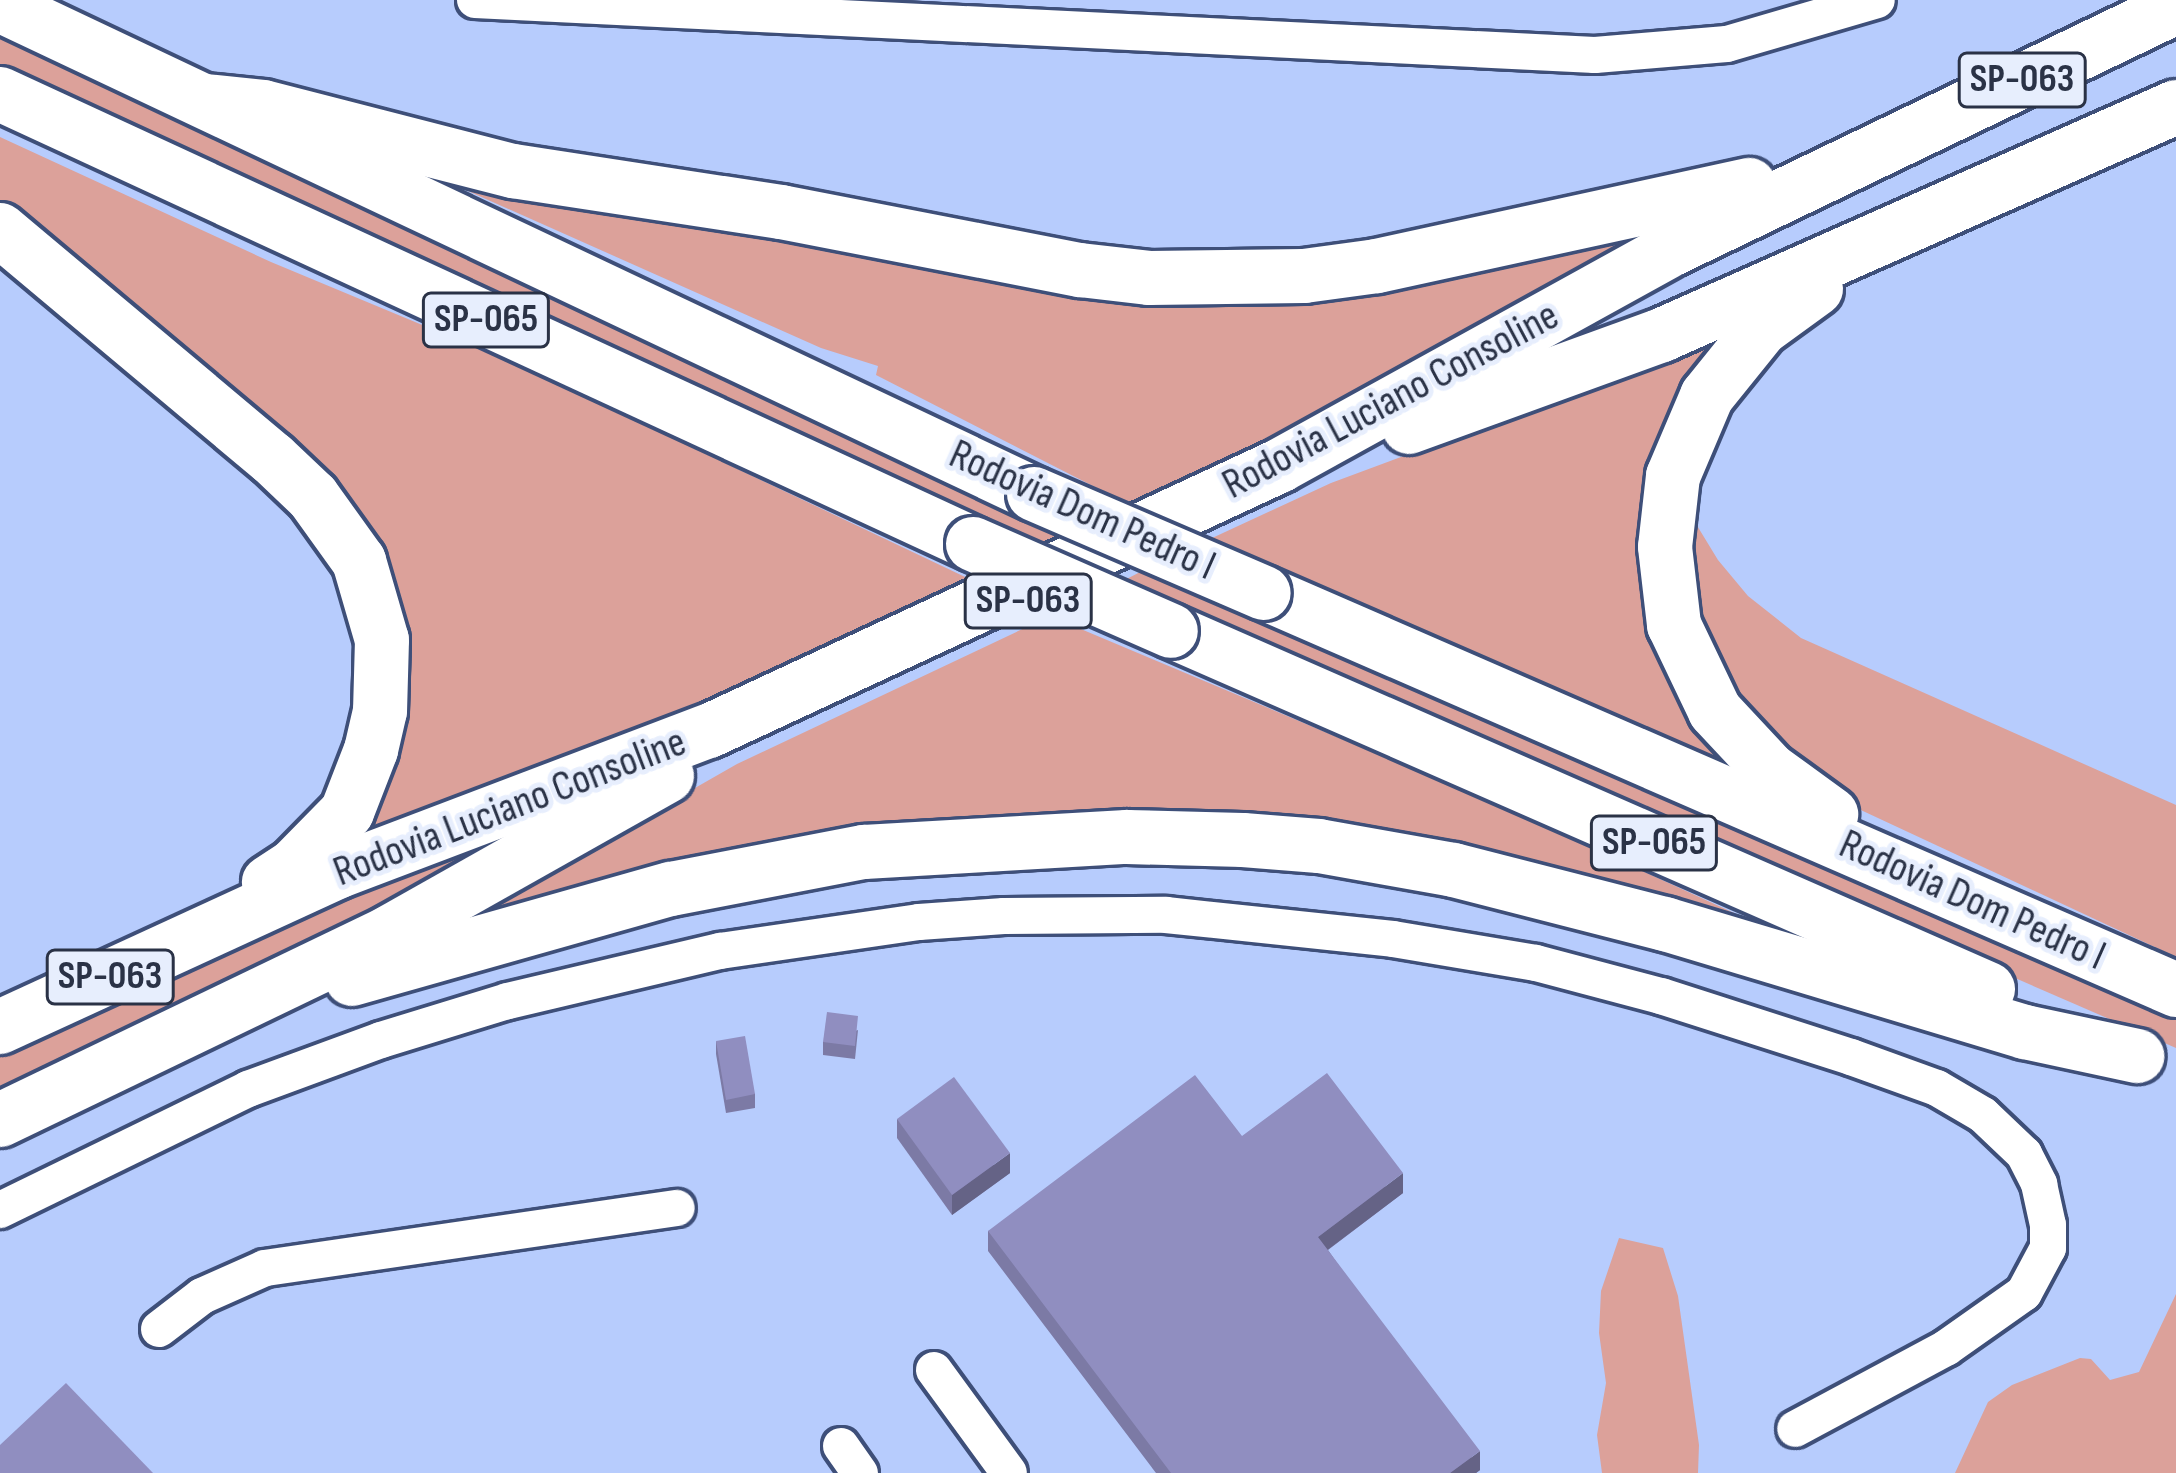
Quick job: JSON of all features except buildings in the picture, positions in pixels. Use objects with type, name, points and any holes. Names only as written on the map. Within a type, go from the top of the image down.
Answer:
[{"type":"highway","name":"Rodovia Dom Pedro I","points":[[0,5],[1034,494],[2176,990]]},
{"type":"highway","name":"Rodovia Luciano Consoline","points":[[0,1027],[394,849],[710,731],[1279,466],[1649,262],[1867,152],[2176,7]]},
{"type":"highway","name":"Rodovia Dom Pedro I","points":[[0,94],[973,544],[2156,1065]]},
{"type":"highway","points":[[206,101],[263,107],[513,172],[781,212],[1080,270],[1221,280],[1304,276],[1469,248],[1687,202],[1830,158],[1867,152]]},
{"type":"highway","name":"Rodovia Luciano Consoline","points":[[0,1120],[468,891],[744,734],[1120,557],[1358,447],[1662,335],[2176,107]]},
{"type":"highway","points":[[0,230],[313,497],[359,561],[373,599],[382,640],[380,711],[347,812],[294,866],[229,912],[220,927]]},
{"type":"highway","points":[[1886,862],[1850,825],[1769,769],[1714,711],[1674,625],[1665,547],[1672,476],[1707,396],[1762,329],[1895,232]]},
{"type":"highway","points":[[190,1030],[227,1024],[331,986],[517,931],[763,868],[948,843],[1127,837],[1319,846],[1454,870],[1708,936],[2025,1033],[2156,1065]]},
{"type":"street","points":[[475,0],[1595,55],[1727,44],[1877,0]]},
{"type":"street","points":[[0,1210],[248,1089],[381,1040],[508,1000],[720,951],[919,922],[1004,916],[1166,915],[1393,939],[1557,969],[1851,1057],[1937,1088],[1983,1114],[2024,1154],[2039,1184],[2048,1225],[2048,1248],[2024,1293],[1946,1348],[1795,1429]]},
{"type":"street","points":[[160,1329],[202,1296],[265,1268],[677,1208]]},
{"type":"street","points":[[934,1370],[1009,1473]]},
{"type":"shaded area","points":[[0,29],[1075,537],[1042,554],[0,77]]},
{"type":"shaded area","points":[[0,137],[271,262],[521,366],[982,585],[679,721],[344,837],[377,571],[0,219]]},
{"type":"shaded area","points":[[441,179],[751,230],[1058,291],[1633,229],[1639,239],[1282,435],[1134,507],[876,375],[878,366],[821,348]]},
{"type":"shaded area","points":[[1715,340],[1725,346],[1655,508],[1746,770],[1210,539],[1331,483]]},
{"type":"shaded area","points":[[1682,501],[1718,560],[1748,596],[1801,638],[2176,805],[2176,957],[1820,791],[1704,664]]},
{"type":"shaded area","points":[[1148,568],[2176,1012],[2176,1048],[1113,586]]},
{"type":"shaded area","points":[[1050,616],[1496,804],[1789,938],[1249,827],[457,924],[737,764]]},
{"type":"shaded area","points":[[615,792],[0,1106],[0,1041],[286,907]]},
{"type":"shaded area","points":[[1619,1238],[1663,1248],[1678,1296],[1699,1445],[1698,1473],[1602,1473],[1597,1435],[1606,1383],[1599,1333],[1601,1291]]},
{"type":"shaded area","points":[[2176,1294],[2176,1473],[1955,1473],[1988,1402],[2012,1385],[2080,1358],[2091,1359],[2110,1380],[2139,1372]]}]
